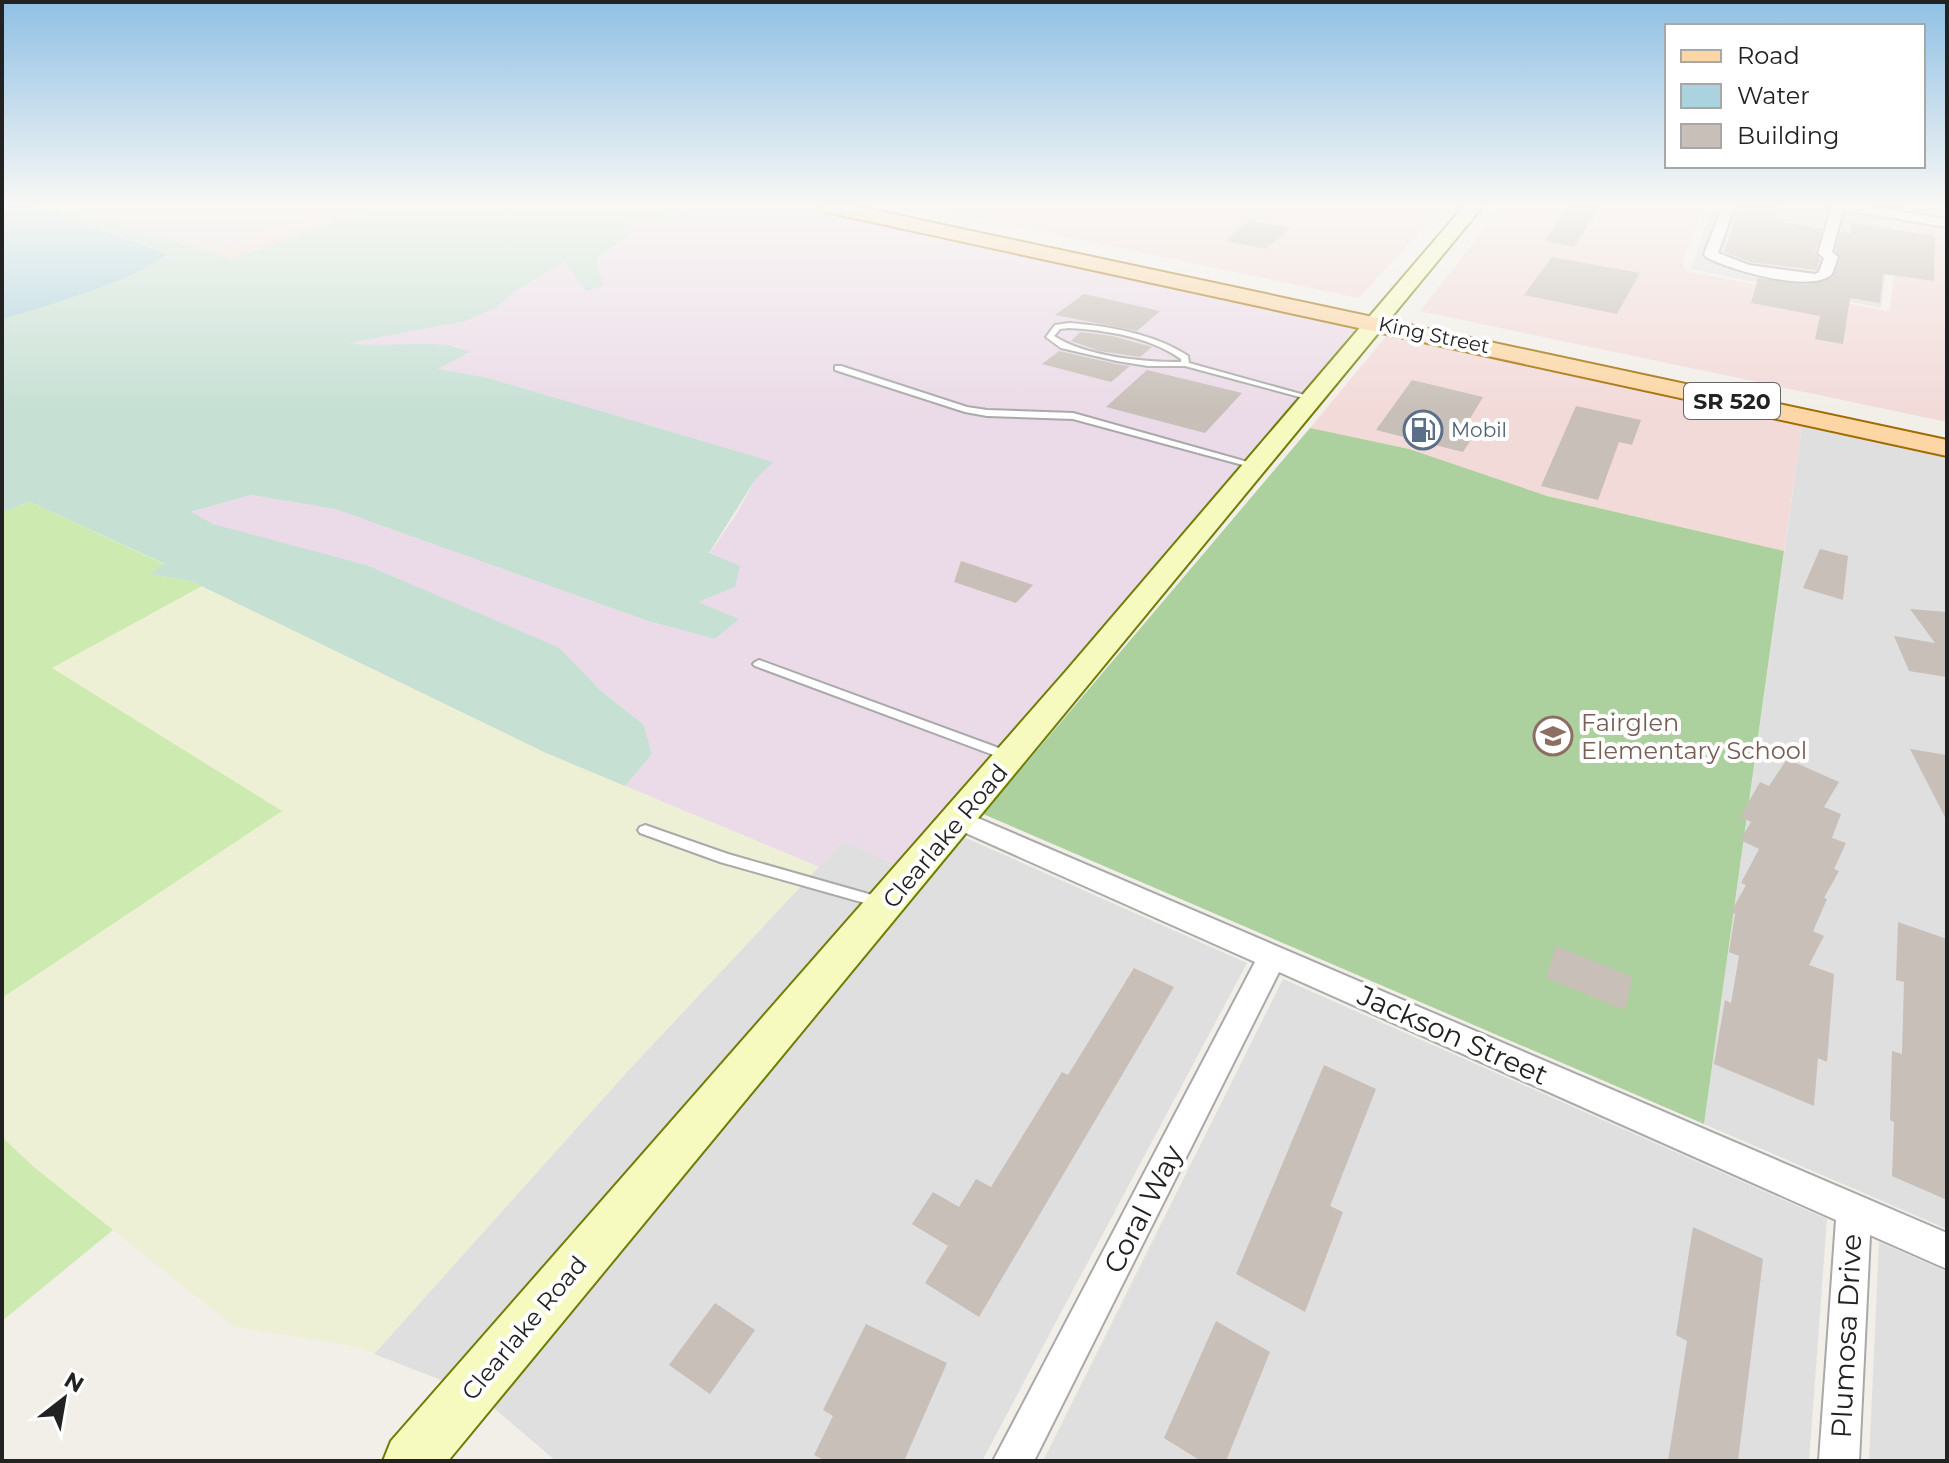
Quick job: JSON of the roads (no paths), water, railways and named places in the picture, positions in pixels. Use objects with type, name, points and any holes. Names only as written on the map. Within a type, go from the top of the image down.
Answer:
[{"type":"main road","name":"King Street","points":[[1185,274],[1947,430]]},
{"type":"main road","name":"King Street","points":[[1384,316],[1947,448]]},
{"type":"street","name":"Clearlake Road","points":[[411,1461],[887,904],[1418,274]]},
{"type":"street","points":[[1791,274],[1817,278],[1824,274]]},
{"type":"street","name":"Jackson Street","points":[[959,819],[1947,1251]]},
{"type":"street","name":"Coral Way","points":[[1013,1461],[1273,956]]},
{"type":"street","name":"Plumosa Drive","points":[[1839,1461],[1854,1210]]},
{"type":"lane","points":[[1185,364],[1185,358],[1171,348],[1077,325],[1058,327],[1050,337],[1064,346],[1128,361],[1185,364],[1315,399]]},
{"type":"lane","points":[[838,368],[965,409],[1073,416],[1258,466]]},
{"type":"lane","points":[[759,664],[1011,757]]},
{"type":"lane","points":[[645,830],[725,858],[887,904]]},
{"type":"water","points":[[2,274],[133,274],[65,300],[2,320]]},
{"type":"place","name":"Mobil","points":[[1423,430]]},
{"type":"place","name":"Fairglen Elementary School","points":[[1553,736]]}]
